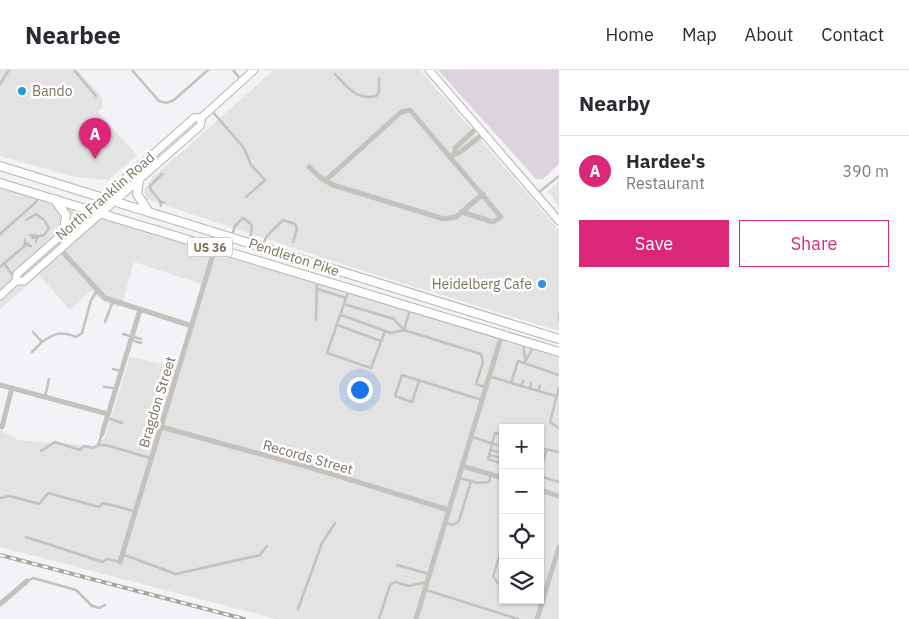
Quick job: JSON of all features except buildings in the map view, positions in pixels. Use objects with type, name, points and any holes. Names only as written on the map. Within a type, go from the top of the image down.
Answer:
[{"type":"main road","name":"North Franklin Road","points":[[0,296],[16,281],[17,274],[64,231],[194,118],[202,117],[254,70]]},
{"type":"main road","points":[[429,70],[559,221]]},
{"type":"main road","name":"North Franklin Road","points":[[16,281],[24,281],[139,180],[200,126],[202,117]]},
{"type":"main road","name":"Pendleton Pike","points":[[0,166],[559,339]]},
{"type":"main road","points":[[139,180],[137,194],[148,211]]},
{"type":"main road","name":"Pendleton Pike","points":[[0,182],[559,352]]},
{"type":"main road","points":[[54,199],[66,215],[64,231]]},
{"type":"street","points":[[325,181],[406,110],[411,112],[453,155],[499,214],[500,219],[496,222],[491,222],[462,212]]},
{"type":"street","points":[[453,155],[455,148],[478,127]]},
{"type":"street","points":[[453,155],[459,154],[484,133]]},
{"type":"street","points":[[310,166],[325,181],[339,187],[444,219],[452,219],[483,194]]},
{"type":"street","name":"Bragdon Street","points":[[120,562],[215,248]]},
{"type":"street","points":[[60,249],[97,291],[113,301],[192,326]]},
{"type":"street","points":[[102,434],[140,310]]},
{"type":"street","points":[[416,619],[502,334]]},
{"type":"street","points":[[0,385],[107,416]]},
{"type":"street","points":[[1,428],[12,388]]},
{"type":"street","name":"Records Street","points":[[161,427],[312,468],[449,510]]},
{"type":"street","points":[[462,466],[499,477]]},
{"type":"street","points":[[544,491],[559,496]]},
{"type":"street","points":[[537,619],[559,547]]},
{"type":"street","points":[[0,604],[27,581]]},
{"type":"lane","points":[[0,84],[9,70]]},
{"type":"lane","points":[[74,70],[96,96]]},
{"type":"lane","points":[[132,70],[159,100],[167,103],[174,100],[208,70]]},
{"type":"lane","points":[[233,70],[242,81]]},
{"type":"lane","points":[[335,74],[353,93],[371,97],[376,96],[379,92],[379,78]]},
{"type":"lane","points":[[211,109],[244,148],[251,165],[265,180],[246,197]]},
{"type":"lane","points":[[162,174],[150,186],[162,204]]},
{"type":"lane","points":[[537,194],[559,176]]},
{"type":"lane","points":[[0,234],[35,203],[40,195]]},
{"type":"lane","points":[[26,220],[36,214],[46,224],[48,232],[32,238]]},
{"type":"lane","points":[[231,237],[234,226],[244,218],[252,225],[250,242]]},
{"type":"lane","points":[[262,246],[268,236],[283,220],[295,224],[297,229],[293,242]]},
{"type":"lane","points":[[30,235],[36,236]]},
{"type":"lane","points":[[36,236],[36,242]]},
{"type":"lane","points":[[25,239],[26,244]]},
{"type":"lane","points":[[26,244],[31,246]]},
{"type":"lane","points":[[0,267],[26,244]]},
{"type":"lane","points":[[4,263],[16,281]]},
{"type":"lane","points":[[316,320],[318,278]]},
{"type":"lane","points":[[349,288],[327,353],[371,368],[385,331]]},
{"type":"lane","points":[[316,289],[346,298]]},
{"type":"lane","points":[[32,352],[52,334],[61,332],[76,337],[82,333],[91,300],[97,291]]},
{"type":"lane","points":[[105,322],[113,301]]},
{"type":"lane","points":[[344,304],[394,319],[404,330],[480,354],[483,362],[476,384],[486,386]]},
{"type":"lane","points":[[404,330],[411,306]]},
{"type":"lane","points":[[559,314],[559,322]]},
{"type":"lane","points":[[341,315],[392,333],[404,330]]},
{"type":"lane","points":[[337,325],[381,341]]},
{"type":"lane","points":[[33,332],[42,342]]},
{"type":"lane","points":[[123,334],[141,341]]},
{"type":"lane","points":[[523,341],[525,359]]},
{"type":"lane","points":[[524,363],[535,344]]},
{"type":"lane","points":[[511,383],[518,362],[559,375]]},
{"type":"lane","points":[[113,369],[121,371]]},
{"type":"lane","points":[[419,381],[412,402],[395,396],[402,376],[419,381],[482,400]]},
{"type":"lane","points":[[489,376],[556,396]]},
{"type":"lane","points":[[44,397],[49,379]]},
{"type":"lane","points":[[521,386],[523,381]]},
{"type":"lane","points":[[530,388],[531,383]]},
{"type":"lane","points":[[538,391],[540,386]]},
{"type":"lane","points":[[104,387],[116,389]]},
{"type":"lane","points":[[559,387],[550,422],[559,428]]},
{"type":"lane","points":[[547,394],[548,389]]},
{"type":"lane","points":[[107,416],[122,423]]},
{"type":"lane","points":[[499,434],[495,433],[488,459],[499,463]]},
{"type":"lane","points":[[98,446],[102,434]]},
{"type":"lane","points":[[471,437],[499,445]]},
{"type":"lane","points":[[41,451],[55,442],[80,450],[84,446],[93,448],[106,446],[151,458]]},
{"type":"lane","points":[[490,450],[499,452]]},
{"type":"lane","points":[[544,459],[546,451],[559,452]]},
{"type":"lane","points":[[489,455],[499,457]]},
{"type":"lane","points":[[459,478],[489,482],[492,475]]},
{"type":"lane","points":[[544,477],[559,482]]},
{"type":"lane","points":[[445,523],[453,525],[459,521],[471,481]]},
{"type":"lane","points":[[0,498],[10,496],[39,504],[48,493],[99,507],[104,503],[135,511]]},
{"type":"lane","points":[[298,608],[322,543],[336,523]]},
{"type":"lane","points":[[26,537],[104,562],[107,559],[120,562]]},
{"type":"lane","points":[[122,554],[176,574],[260,555],[267,546]]},
{"type":"lane","points":[[499,557],[493,577],[499,581]]},
{"type":"lane","points":[[397,565],[430,574]]},
{"type":"lane","points":[[27,581],[33,578],[76,590],[92,606],[99,608],[105,605]]},
{"type":"lane","points":[[379,619],[390,584],[395,582],[409,586],[428,581]]},
{"type":"lane","points":[[425,590],[518,619]]},
{"type":"shaded area","points":[[0,70],[77,70],[101,96],[103,107],[98,112],[137,155],[108,180],[75,177],[0,156]]},
{"type":"shaded area","points":[[274,70],[420,70],[559,230],[559,331],[357,269],[146,199],[144,190],[152,178]]},
{"type":"shaded area","points":[[438,70],[559,70],[559,164],[543,179],[536,179]]},
{"type":"shaded area","points":[[559,181],[559,207],[548,191]]},
{"type":"shaded area","points":[[0,186],[559,357],[559,619],[276,619],[0,547],[0,430],[18,440],[95,446],[105,437],[130,357],[177,367],[202,284],[134,262],[123,301],[118,307],[105,303],[90,290],[70,310],[39,275],[0,309]]},
{"type":"railway","points":[[0,555],[244,619]]},
{"type":"place","name":"Bando","points":[[22,91]]},
{"type":"place","name":"Hardee's","points":[[95,159]]},
{"type":"place","name":"Heidelberg Cafe","points":[[542,284]]}]
